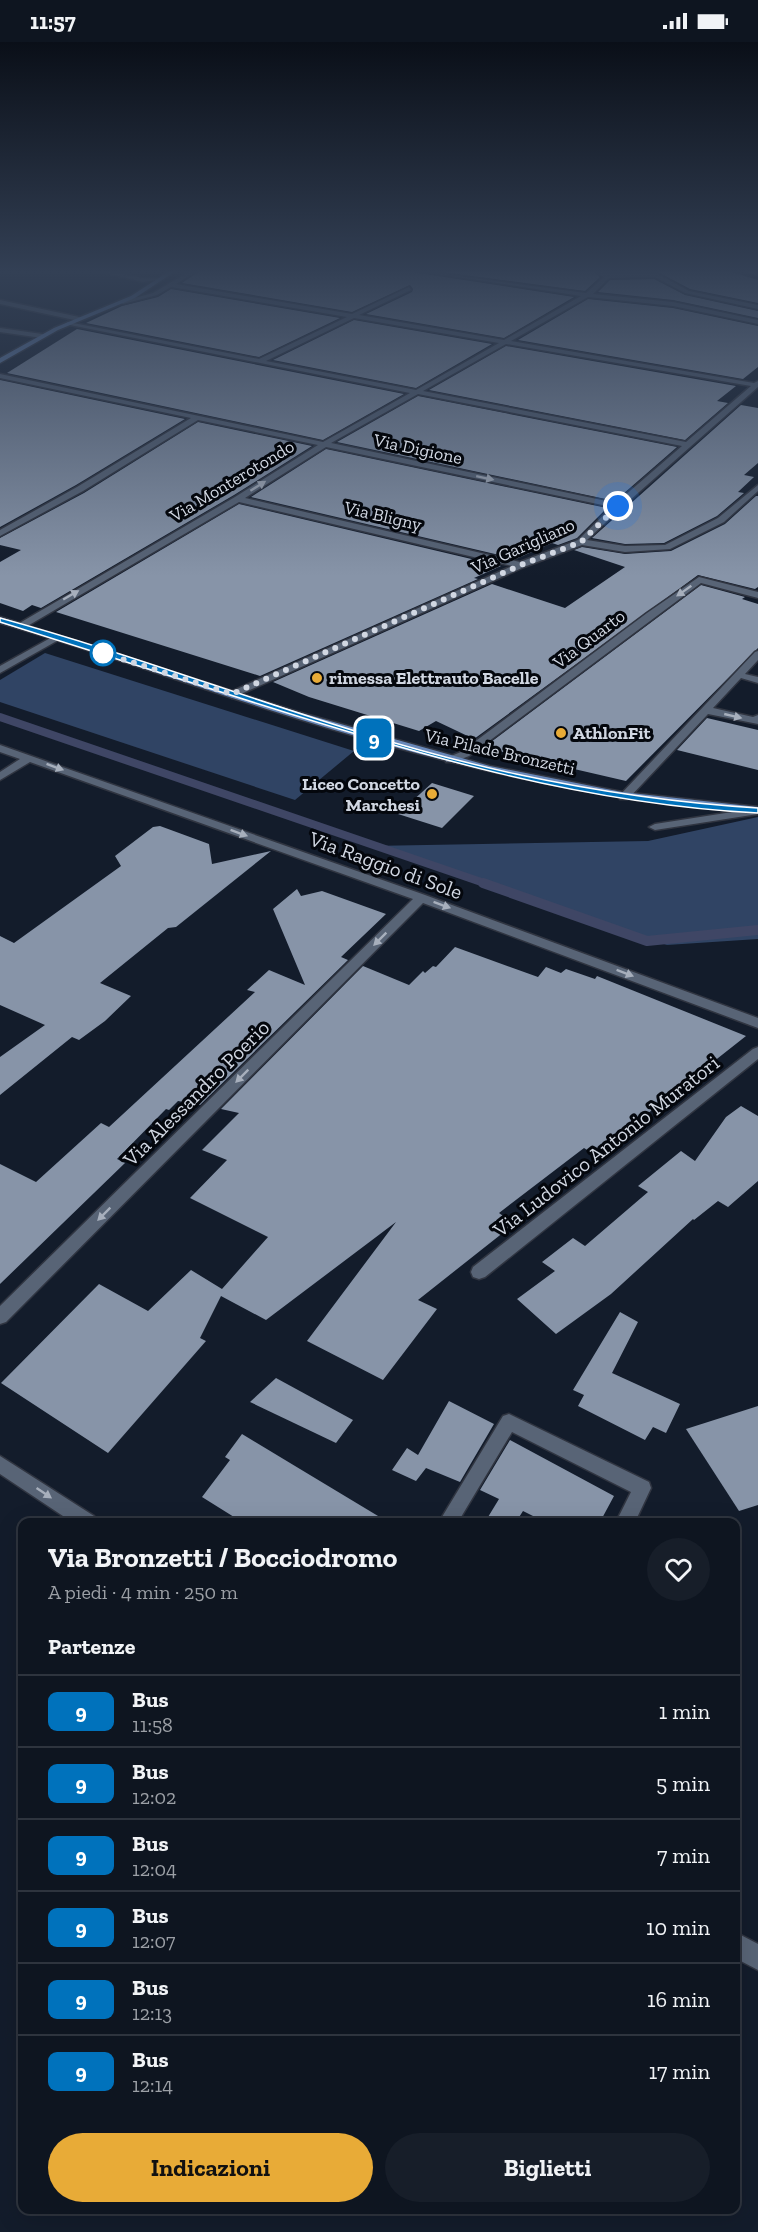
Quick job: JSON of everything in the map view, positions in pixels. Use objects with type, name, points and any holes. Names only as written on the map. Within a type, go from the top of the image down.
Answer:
[{"type":"main road","name":"Via Pilade Bronzetti","points":[[0,620],[450,760],[557,786],[624,797],[758,811]]},
{"type":"street","points":[[320,372],[689,445]]},
{"type":"street","name":"Via Monterotondo","points":[[21,626],[238,499],[325,444],[451,372]]},
{"type":"street","points":[[686,372],[757,384]]},
{"type":"street","name":"Via Digione","points":[[0,376],[618,506]]},
{"type":"street","name":"Via Garigliano","points":[[232,694],[521,565],[581,542],[618,506],[757,384]]},
{"type":"street","points":[[0,533],[80,489],[196,418]]},
{"type":"street","points":[[581,542],[625,549],[667,547],[721,520],[758,487]]},
{"type":"street","name":"Via Bligny","points":[[238,499],[521,565]]},
{"type":"street","name":"Via Quarto","points":[[450,760],[465,754],[699,580],[758,595]]},
{"type":"street","points":[[0,670],[57,638]]},
{"type":"street","points":[[624,797],[758,654]]},
{"type":"street","points":[[742,671],[758,680]]},
{"type":"street","points":[[706,710],[756,721],[758,718]]},
{"type":"street","name":"Via Raggio di Sole","points":[[0,748],[421,897],[758,1023]]},
{"type":"street","points":[[0,777],[29,758]]},
{"type":"street","points":[[661,758],[674,761]]},
{"type":"street","points":[[655,828],[758,811]]},
{"type":"street","name":"Via Alessandro Poerio","points":[[0,1317],[421,897]]},
{"type":"street","name":"Via Ludovico Antonio Muratori","points":[[479,1272],[758,1052]]},
{"type":"street","points":[[450,1518],[509,1422],[642,1488],[628,1518]]},
{"type":"street","points":[[0,1464],[81,1518]]},
{"type":"street","points":[[740,1947],[758,1958]]},
{"type":"shaded area","points":[[45,653],[354,751],[295,800],[0,702],[0,680]]},
{"type":"shaded area","points":[[758,817],[758,939],[667,945],[370,846],[648,841]]},
{"type":"building","points":[[294,372],[404,394],[323,440],[7,373]]},
{"type":"building","points":[[335,372],[443,372],[416,388]]},
{"type":"building","points":[[460,372],[657,372],[736,386],[717,401],[728,403],[685,440],[429,390]]},
{"type":"building","points":[[704,372],[752,372],[743,379]]},
{"type":"building","points":[[0,380],[185,419],[76,485],[0,527]]},
{"type":"building","points":[[418,396],[677,447],[615,501],[337,442]]},
{"type":"building","points":[[741,405],[758,408],[758,463],[744,475],[754,477],[738,492],[744,493],[717,516],[664,543],[625,544],[592,538]]},
{"type":"building","points":[[198,422],[312,446],[234,495],[41,608],[32,605],[23,611],[0,603],[0,562],[21,550],[0,545],[0,538],[84,493]]},
{"type":"building","points":[[326,449],[607,508],[577,538],[558,545],[552,543],[516,559],[251,497]]},
{"type":"building","points":[[758,496],[758,587],[755,589],[698,575],[474,739],[436,721],[419,731],[309,697],[273,682],[492,584],[565,608],[625,567],[574,550],[582,547],[625,554],[671,551],[725,524]]},
{"type":"building","points":[[239,504],[501,566],[474,578],[478,579],[260,676],[56,612]]},
{"type":"building","points":[[701,585],[745,597],[742,599],[758,604],[758,648],[626,781],[505,753],[487,745]]},
{"type":"building","points":[[707,718],[758,730],[758,770],[677,750]]},
{"type":"building","points":[[432,783],[474,796],[442,828],[398,814]]},
{"type":"building","points":[[160,826],[209,844],[212,864],[271,851],[176,927],[168,928],[100,983],[131,996],[105,1021],[79,1040],[72,1037],[0,1095],[0,1057],[45,1025],[0,1005],[0,936],[14,943],[121,866],[115,856],[153,827]]},
{"type":"building","points":[[297,889],[301,896],[322,891],[386,914],[341,957],[348,960],[200,1105],[178,1101],[169,1110],[166,1109],[117,1159],[125,1163],[0,1284],[0,1164],[36,1182],[101,1123],[109,1127],[255,992],[247,990],[269,970],[305,985],[273,909]]},
{"type":"building","points":[[455,947],[538,977],[546,967],[561,973],[566,969],[595,979],[597,976],[746,1036],[595,1155],[584,1148],[499,1213],[514,1224],[418,1300],[437,1309],[383,1380],[307,1341],[396,1222],[266,1320],[221,1296],[200,1338],[206,1341],[108,1453],[1,1383],[99,1284],[148,1311],[191,1270],[222,1289],[268,1237],[190,1198],[227,1160],[202,1150],[239,1113],[221,1109],[363,966],[409,985],[423,971],[425,973],[433,966],[436,967]]},
{"type":"building","points":[[741,1106],[758,1116],[758,1181],[728,1207],[718,1201],[693,1219],[611,1294],[556,1334],[517,1299],[555,1271],[542,1262],[573,1238],[585,1246],[648,1192],[638,1186],[681,1151],[695,1161],[726,1117]]},
{"type":"building","points":[[620,1312],[638,1322],[612,1373],[680,1404],[666,1433],[653,1427],[645,1440],[578,1406],[584,1395],[573,1390]]},
{"type":"building","points":[[276,1378],[353,1420],[336,1443],[250,1402]]},
{"type":"building","points":[[449,1401],[494,1424],[460,1482],[426,1468],[416,1481],[392,1470],[407,1448],[418,1455]]},
{"type":"building","points":[[758,1406],[758,1505],[739,1511],[686,1429]]},
{"type":"building","points":[[242,1434],[381,1518],[236,1518],[202,1497],[230,1460],[225,1457]]},
{"type":"building","points":[[510,1440],[614,1496],[602,1518],[537,1518],[523,1511],[519,1518],[487,1518],[499,1499],[480,1490]]},
{"type":"waterway","points":[[0,717],[487,884]]},
{"type":"waterway","points":[[483,883],[647,941],[758,930]]},
{"type":"bus line","name":"9","points":[[0,620],[397,746],[450,760],[568,788],[678,804],[758,810]]},
{"type":"place","name":"rimessa Elettrauto Bacelle","points":[[317,678]]},
{"type":"place","name":"AthlonFit","points":[[561,733]]},
{"type":"place","name":"Liceo Concetto Marchesi","points":[[432,794]]},
{"type":"route","points":[[103,653],[232,694],[521,565],[581,542],[618,506]]}]
